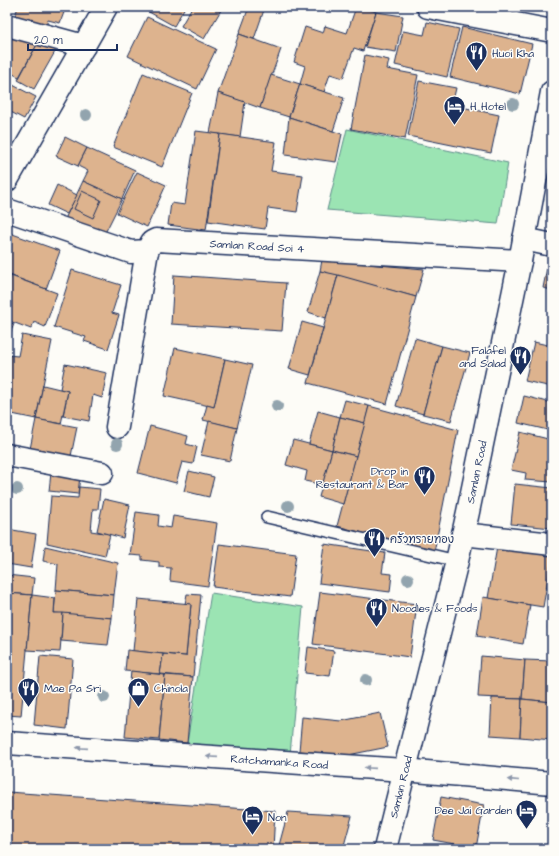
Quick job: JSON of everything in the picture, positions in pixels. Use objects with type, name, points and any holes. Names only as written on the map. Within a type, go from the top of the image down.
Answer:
[{"type":"street","points":[[7,180],[106,7]]},
{"type":"street","points":[[428,7],[552,31]]},
{"type":"street","points":[[7,25],[84,46]]},
{"type":"street","name":"Samlan Road","points":[[385,849],[463,534],[520,261],[552,92]]},
{"type":"street","points":[[7,210],[126,251],[147,251],[116,427]]},
{"type":"street","points":[[524,239],[552,245]]},
{"type":"street","name":"Samlan Road Soi 4","points":[[147,251],[152,242],[156,240],[520,261]]},
{"type":"street","points":[[7,455],[102,473]]},
{"type":"street","points":[[463,534],[552,544]]},
{"type":"street","name":"Ratchamanka Road","points":[[7,743],[404,770],[552,783]]},
{"type":"lane","points":[[267,517],[457,561]]},
{"type":"green space","points":[[347,129],[508,163],[498,224],[327,210]]},
{"type":"green space","points":[[211,593],[303,607],[290,755],[187,743]]},
{"type":"building","points":[[18,7],[66,7],[60,23],[48,20],[46,26],[15,16]]},
{"type":"building","points":[[140,7],[185,7],[174,26]]},
{"type":"building","points":[[192,7],[215,7],[221,10],[204,39],[181,26]]},
{"type":"building","points":[[249,7],[265,7],[254,39],[239,34]]},
{"type":"building","points":[[356,7],[364,7],[376,12],[363,51],[354,48],[343,78],[330,74],[324,92],[300,84],[305,66],[294,62],[305,27],[323,33],[325,26],[347,33]]},
{"type":"building","points":[[376,12],[403,16],[396,52],[365,47]]},
{"type":"building","points":[[147,17],[216,49],[197,89],[128,56]]},
{"type":"building","points":[[427,22],[459,29],[447,77],[395,65],[403,31],[424,35]]},
{"type":"building","points":[[462,27],[532,44],[520,94],[450,77]]},
{"type":"building","points":[[7,29],[39,41],[19,77],[7,71]]},
{"type":"building","points":[[239,34],[281,49],[260,108],[218,93]]},
{"type":"building","points":[[39,41],[56,50],[34,89],[18,80]]},
{"type":"building","points":[[365,55],[389,60],[387,69],[418,75],[405,139],[351,129]]},
{"type":"building","points":[[143,73],[192,93],[162,167],[113,147]]},
{"type":"building","points":[[271,75],[300,84],[289,117],[260,108]]},
{"type":"building","name":"H Hotel","points":[[419,81],[456,88],[452,105],[499,115],[491,153],[408,136]]},
{"type":"building","points":[[7,82],[36,97],[24,119],[7,110]]},
{"type":"building","points":[[300,84],[344,98],[333,131],[289,117]]},
{"type":"building","points":[[218,93],[245,102],[240,137],[210,133]]},
{"type":"building","points":[[289,117],[342,134],[336,162],[285,155]]},
{"type":"building","points":[[196,131],[220,134],[206,230],[168,225],[171,203],[185,205]]},
{"type":"building","points":[[220,134],[276,142],[271,171],[303,175],[297,212],[268,208],[265,229],[208,221]]},
{"type":"building","points":[[65,137],[87,148],[78,166],[56,156]]},
{"type":"building","points":[[87,148],[135,170],[122,199],[83,181],[88,171],[78,166]]},
{"type":"building","points":[[137,172],[166,185],[147,227],[117,213]]},
{"type":"building","points":[[83,181],[122,199],[103,237],[65,219]]},
{"type":"building","points":[[57,185],[77,195],[67,214],[48,205]]},
{"type":"building","points":[[82,191],[101,200],[93,218],[74,209]]},
{"type":"building","points":[[7,232],[60,251],[46,289],[7,274]]},
{"type":"building","points":[[552,248],[552,290],[543,288]]},
{"type":"building","points":[[322,260],[424,269],[416,297],[320,271]]},
{"type":"building","points":[[72,270],[121,285],[112,313],[119,315],[108,349],[84,341],[86,337],[54,327]]},
{"type":"building","points":[[320,271],[338,275],[326,318],[308,312]]},
{"type":"building","points":[[174,275],[286,283],[282,331],[171,324]]},
{"type":"building","points":[[338,275],[416,297],[387,404],[308,383]]},
{"type":"building","points":[[11,276],[57,293],[45,327],[34,322],[31,329],[7,320],[7,287]]},
{"type":"building","points":[[7,322],[14,324],[7,341]]},
{"type":"building","points":[[302,322],[323,328],[310,375],[289,369]]},
{"type":"building","points":[[22,335],[52,341],[36,419],[7,413],[7,359],[8,355],[18,356]]},
{"type":"building","points":[[415,338],[442,346],[423,414],[396,406]]},
{"type":"building","points":[[534,342],[552,346],[552,387],[525,381]]},
{"type":"building","points":[[442,346],[470,353],[451,421],[423,414]]},
{"type":"building","points":[[175,348],[225,359],[214,407],[164,396]]},
{"type":"building","points":[[225,359],[252,365],[237,428],[203,420],[207,405],[214,407]]},
{"type":"building","points":[[65,364],[107,373],[102,398],[93,395],[89,421],[63,416],[68,391],[60,389]]},
{"type":"building","points":[[43,385],[68,391],[61,424],[36,419]]},
{"type":"building","points":[[524,396],[552,403],[552,431],[518,423]]},
{"type":"building","points":[[345,400],[369,406],[365,423],[340,417]]},
{"type":"building","points":[[369,406],[458,430],[434,552],[337,526]]},
{"type":"building","points":[[318,411],[340,417],[332,450],[309,444]]},
{"type":"building","points":[[340,417],[365,423],[356,456],[332,450]]},
{"type":"building","points":[[36,419],[77,427],[71,456],[64,454],[63,461],[29,454]]},
{"type":"building","points":[[209,421],[237,428],[230,461],[201,455]]},
{"type":"building","points":[[150,426],[188,436],[186,444],[197,447],[193,464],[182,462],[176,483],[138,473]]},
{"type":"building","points":[[520,432],[552,440],[552,482],[525,480],[526,473],[511,470]]},
{"type":"building","points":[[293,440],[332,450],[323,485],[305,481],[307,471],[286,465]]},
{"type":"building","points":[[332,450],[356,456],[343,504],[319,497]]},
{"type":"building","points":[[189,471],[214,477],[209,497],[184,491]]},
{"type":"building","points":[[51,473],[80,476],[78,494],[49,491]]},
{"type":"building","points":[[515,484],[552,488],[552,528],[511,524]]},
{"type":"building","points":[[79,487],[100,489],[98,509],[93,509],[91,531],[110,534],[105,556],[47,543],[51,496],[78,498]]},
{"type":"building","points":[[104,499],[130,505],[123,538],[97,531]]},
{"type":"building","points":[[136,512],[159,515],[158,526],[171,528],[173,516],[217,523],[208,586],[170,581],[171,568],[159,567],[159,562],[142,560],[142,556],[130,555]]},
{"type":"building","points":[[7,529],[36,534],[31,568],[7,564]]},
{"type":"building","points":[[219,544],[296,554],[290,597],[213,587]]},
{"type":"building","points":[[324,544],[385,553],[382,573],[392,574],[390,592],[319,583]]},
{"type":"building","points":[[45,546],[118,563],[114,595],[56,590],[58,564],[43,561]]},
{"type":"building","points":[[497,547],[552,556],[543,607],[488,598]]},
{"type":"building","points":[[7,575],[34,578],[32,595],[7,593]]},
{"type":"building","points":[[552,583],[552,629],[548,629]]},
{"type":"building","points":[[56,590],[114,595],[112,618],[54,613]]},
{"type":"building","points":[[320,592],[417,604],[410,657],[313,644]]},
{"type":"building","points":[[7,593],[32,595],[21,716],[7,715]]},
{"type":"building","points":[[187,594],[201,595],[193,677],[160,674],[163,654],[186,656],[191,604],[185,604]]},
{"type":"building","points":[[32,595],[55,598],[54,613],[63,613],[60,652],[27,650]]},
{"type":"building","points":[[483,597],[530,605],[523,644],[477,636]]},
{"type":"building","points":[[138,599],[191,604],[186,656],[133,651]]},
{"type":"building","points":[[63,613],[112,618],[108,645],[61,641]]},
{"type":"building","points":[[308,647],[334,651],[330,676],[305,673]]},
{"type":"building","points":[[127,650],[163,654],[160,674],[125,671]]},
{"type":"building","points":[[40,656],[73,659],[67,729],[34,725]]},
{"type":"building","points":[[481,656],[525,660],[522,699],[478,697]]},
{"type":"building","points":[[525,660],[552,661],[552,702],[522,699]]},
{"type":"building","points":[[131,671],[165,675],[159,740],[125,737]]},
{"type":"building","points":[[165,675],[193,677],[187,743],[159,740]]},
{"type":"building","points":[[492,698],[522,699],[520,737],[490,735]]},
{"type":"building","points":[[522,699],[552,702],[552,740],[520,737]]},
{"type":"building","points":[[380,713],[388,747],[348,755],[299,751],[302,717],[341,721]]},
{"type":"building","points":[[8,792],[275,811],[273,849],[7,849]]},
{"type":"building","points":[[441,797],[484,805],[476,848],[433,840]]},
{"type":"building","points":[[288,812],[352,816],[343,849],[278,849]]},
{"type":"building","points":[[425,845],[446,849],[424,849]]},
{"type":"place","name":"Huoi Kha","points":[[476,72]]},
{"type":"place","name":"H Hotel","points":[[454,126]]},
{"type":"place","name":"Falafel and Salad","points":[[521,376]]},
{"type":"place","name":"Drop in Restaurant & Bar","points":[[424,496]]},
{"type":"place","name":"ครัวทรายทอง","points":[[374,558]]},
{"type":"place","name":"Noodles & Foods","points":[[376,628]]},
{"type":"place","name":"Mae Pa Sri","points":[[28,708]]},
{"type":"place","name":"Chinola","points":[[138,708]]},
{"type":"place","name":"Dee Jai Garden","points":[[527,830]]},
{"type":"place","name":"Non","points":[[253,836]]}]
